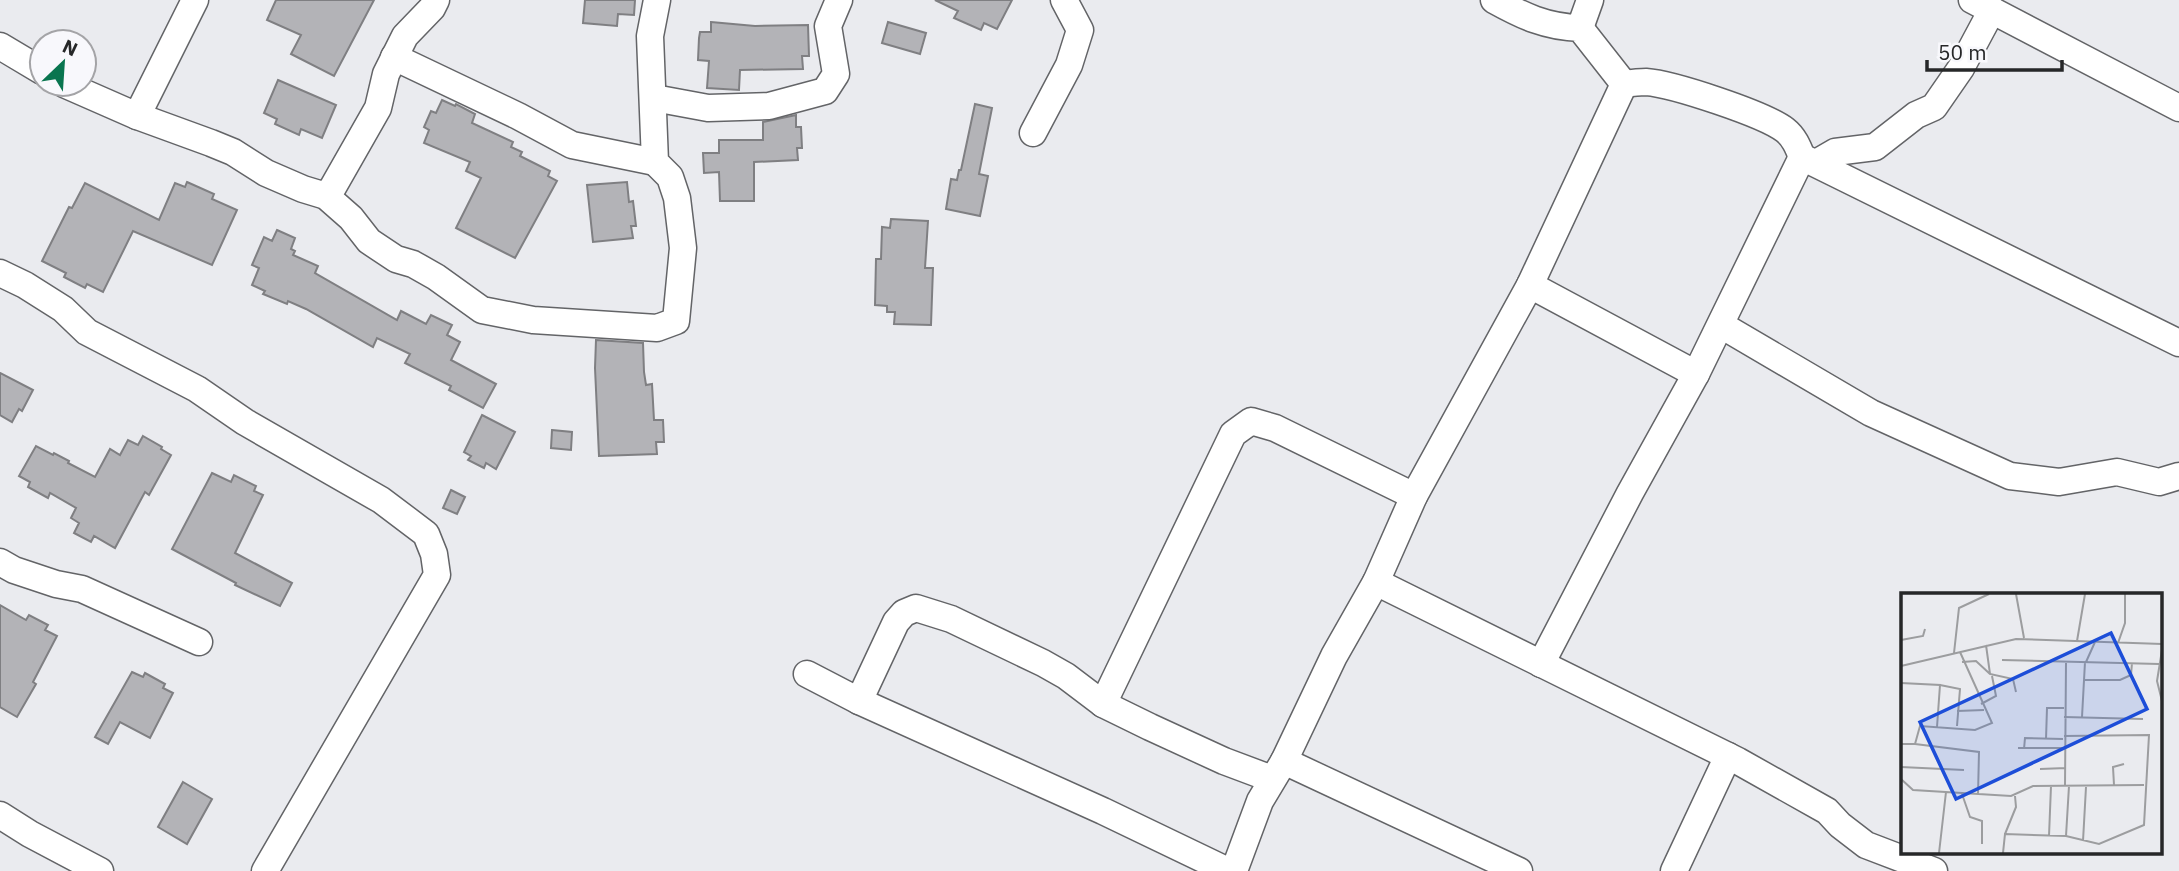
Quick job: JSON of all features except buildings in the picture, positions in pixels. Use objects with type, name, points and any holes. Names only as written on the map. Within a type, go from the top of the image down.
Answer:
[{"type":"street","points":[[137,116],[195,0]]},
{"type":"street","points":[[326,196],[378,108],[386,74],[405,36],[432,8],[436,0]]},
{"type":"street","points":[[655,162],[650,36],[657,0]]},
{"type":"street","points":[[654,98],[708,108],[769,106],[825,91],[836,74],[828,26],[839,0]]},
{"type":"street","points":[[1033,133],[1069,65],[1080,30],[1064,0]]},
{"type":"street","points":[[1494,0],[1526,17],[1558,27],[1580,28],[1624,84]]},
{"type":"street","points":[[1580,28],[1590,0]]},
{"type":"street","points":[[1541,664],[1809,160],[1835,152],[1875,147],[1916,115],[1934,107],[1961,68],[1982,5],[2179,108]]},
{"type":"street","points":[[0,46],[28,63]]},
{"type":"street","points":[[96,98],[233,152],[266,173],[326,196],[351,218],[369,241],[396,259],[414,264],[436,277],[482,310],[533,320],[657,328],[676,321],[683,248],[677,198],[670,177],[655,162],[572,145],[519,116],[394,57]]},
{"type":"street","points":[[1624,84],[1645,82],[1672,87],[1743,111],[1784,130],[1809,160],[2179,343]]},
{"type":"street","points":[[1234,871],[1260,801],[1334,656],[1376,582],[1414,496],[1530,285],[1624,84]]},
{"type":"street","points":[[0,273],[63,309],[87,332],[197,389],[245,422],[381,500],[426,534],[435,554],[437,575],[265,871]]},
{"type":"street","points":[[1530,285],[1696,374]]},
{"type":"street","points":[[1721,325],[1871,413],[2010,477],[2059,482],[2117,472],[2159,482],[2179,476]]},
{"type":"street","points":[[1103,704],[1233,434],[1251,421],[1275,428],[1414,496]]},
{"type":"street","points":[[0,562],[14,570],[56,584],[82,589],[198,642]]},
{"type":"street","points":[[1376,582],[1728,756],[1827,810],[1840,825],[1866,845],[1934,871]]},
{"type":"street","points":[[859,701],[896,622],[904,612],[916,608],[951,619],[1043,663],[1066,676],[1103,704],[1224,761],[1278,770],[1519,871]]},
{"type":"street","points":[[807,674],[859,701],[1103,811],[1228,871]]},
{"type":"street","points":[[1674,871],[1728,756]]},
{"type":"street","points":[[0,815],[86,867]]}]
